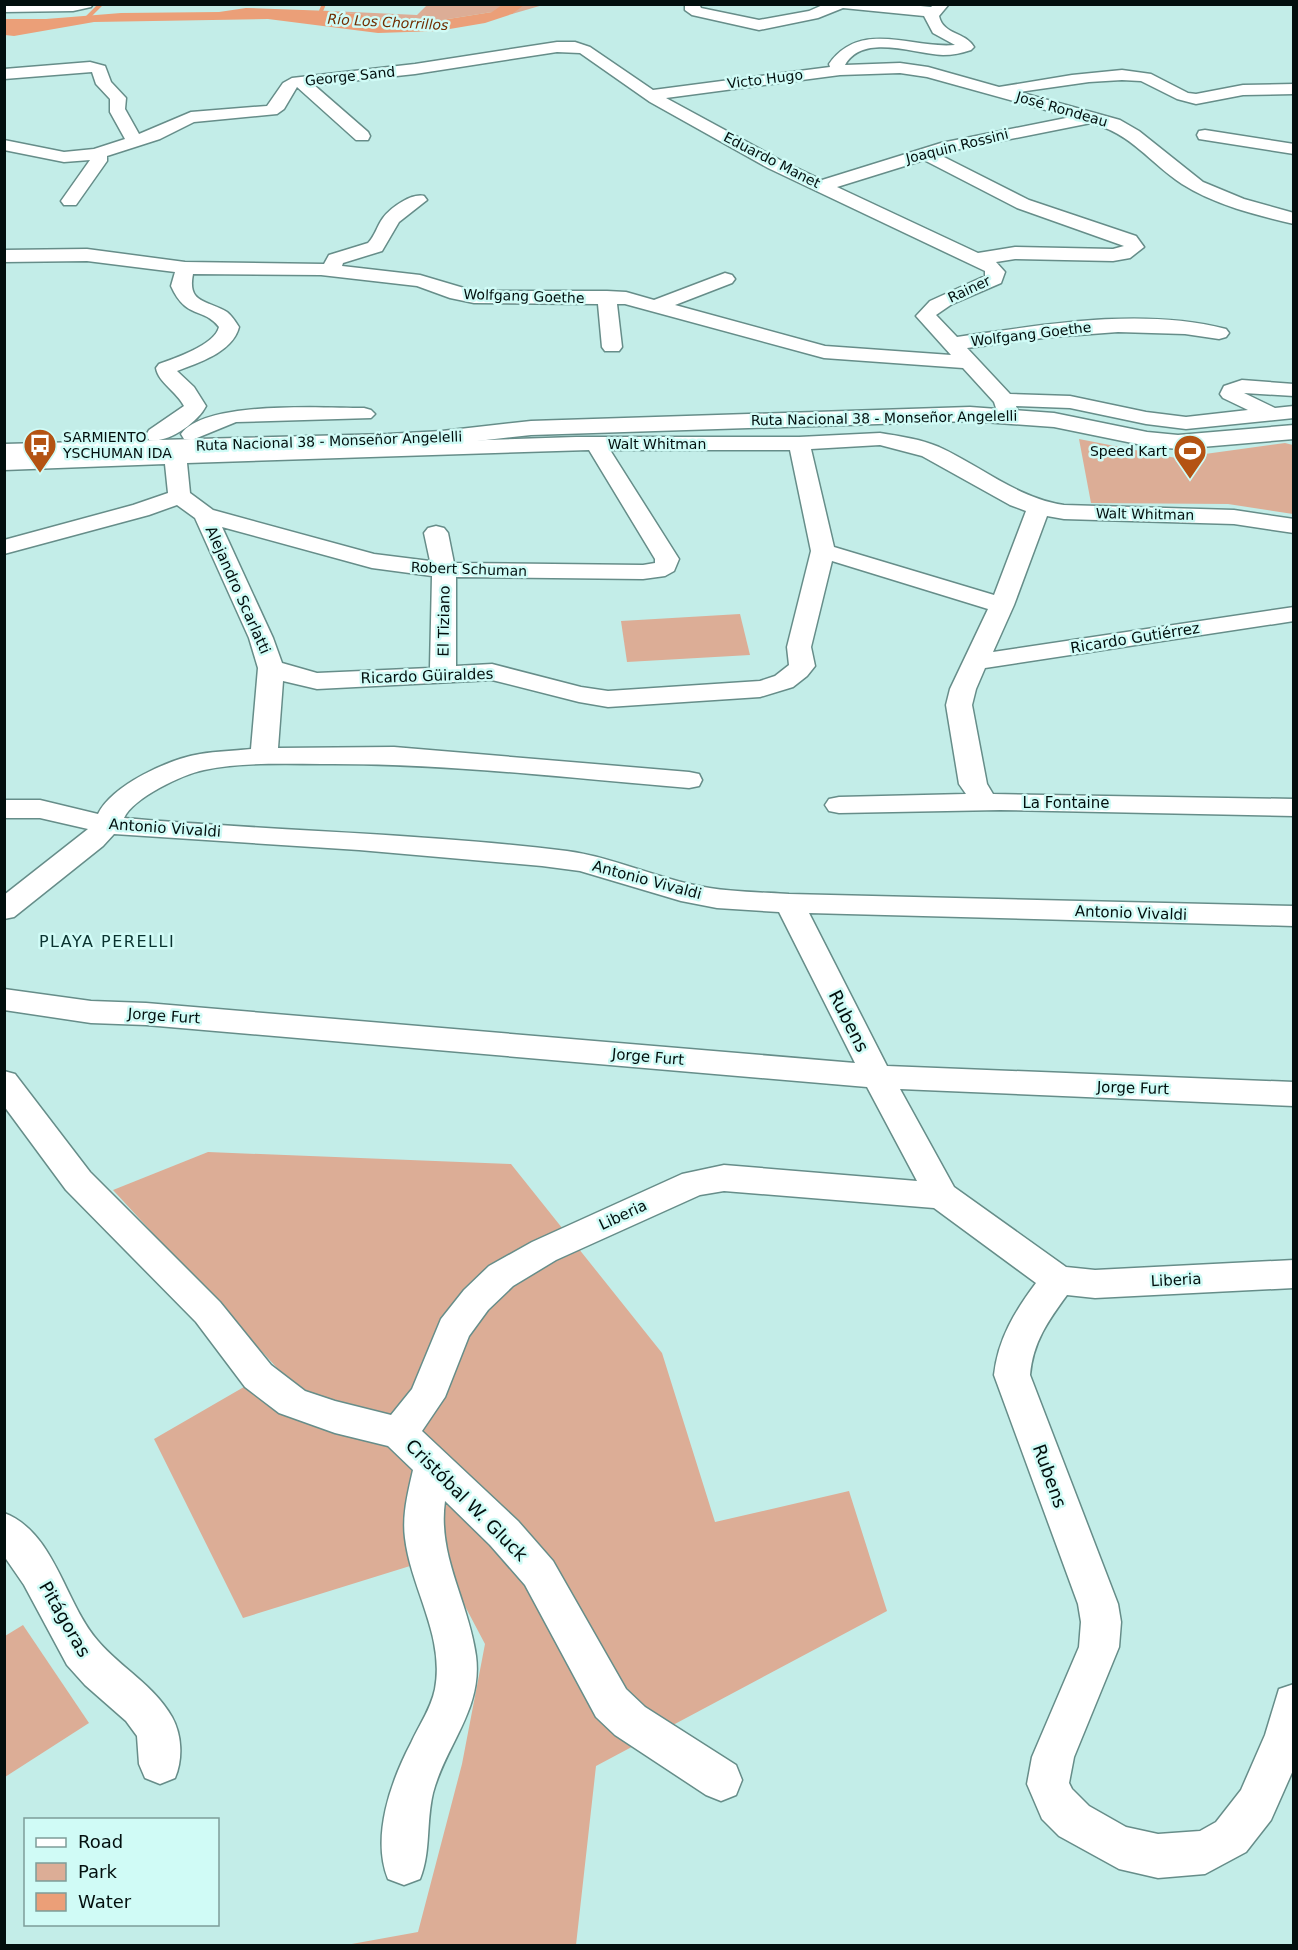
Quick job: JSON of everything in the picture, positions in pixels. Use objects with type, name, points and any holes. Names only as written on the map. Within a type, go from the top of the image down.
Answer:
[{"type":"main road","name":"Ruta Nacional 38 - Monseñor Angelelli","points":[[182,447],[189,440],[202,437],[352,433],[390,428],[635,420],[920,415],[1006,408],[1136,437],[1178,442],[1293,432]]},
{"type":"main road","name":"Ruta Nacional 38 - Monseñor Angelelli","points":[[4,451],[442,438],[523,428],[582,438],[724,420]]},
{"type":"main road","points":[[4,440],[157,435],[172,438],[182,447]]},
{"type":"street","points":[[4,8],[68,8],[86,4]]},
{"type":"street","points":[[692,4],[692,9],[697,12],[759,25],[813,15],[839,4]]},
{"type":"street","points":[[840,70],[837,64],[840,59],[854,49],[864,46],[896,43],[941,50],[966,47],[964,43],[937,30],[932,24],[937,8],[846,4]]},
{"type":"street","name":"George Sand","points":[[4,145],[64,157],[96,154],[154,135],[191,117],[271,111],[279,106],[288,85],[301,82],[575,47]]},
{"type":"street","name":"Eduardo Manet","points":[[575,47],[585,50],[650,94],[774,164],[920,235],[977,259]]},
{"type":"street","points":[[4,74],[90,67],[99,69],[104,84],[117,98],[117,111],[126,124],[129,135],[135,141]]},
{"type":"street","name":"Victo Hugo","points":[[650,94],[880,67]]},
{"type":"street","name":"José Rondeau","points":[[880,67],[916,70],[1096,118],[1127,130],[1171,168],[1197,186],[1228,199],[1293,219]]},
{"type":"street","points":[[994,90],[1065,80],[1137,76],[1149,78],[1174,93],[1198,99],[1215,99],[1244,90],[1293,89]]},
{"type":"street","points":[[301,82],[362,136]]},
{"type":"street","name":"Joaquin Rossini","points":[[821,186],[924,153],[988,137],[1096,118]]},
{"type":"street","points":[[1205,135],[1293,149]]},
{"type":"street","name":"Rainer","points":[[924,153],[1023,204],[1129,240],[1135,248],[1113,255],[1015,253],[977,259]]},
{"type":"street","points":[[70,201],[98,161],[99,157],[96,154]]},
{"type":"street","points":[[330,270],[336,259],[375,247],[391,219],[418,200]]},
{"type":"street","name":"Wolfgang Goethe","points":[[4,256],[87,255],[185,268],[330,270],[420,281],[457,294],[474,297],[626,298],[824,352],[967,362]]},
{"type":"street","name":"Rainer","points":[[977,259],[992,267],[996,272],[994,279],[938,304],[926,316],[1006,408]]},
{"type":"street","points":[[157,435],[192,412],[195,406],[187,391],[167,374],[166,368],[198,356],[227,335],[230,327],[222,318],[189,303],[181,286],[185,268]]},
{"type":"street","points":[[656,306],[725,279]]},
{"type":"street","points":[[607,297],[612,347]]},
{"type":"street","name":"Wolfgang Goethe","points":[[951,344],[1052,329],[1106,326],[1170,327],[1219,333]]},
{"type":"street","points":[[1293,390],[1242,386],[1231,390],[1230,394],[1293,424]]},
{"type":"street","points":[[1006,408],[1035,399],[1070,402],[1186,423],[1293,412]]},
{"type":"street","points":[[4,463],[182,447],[217,421],[236,416],[364,414]]},
{"type":"street","name":"Walt Whitman","points":[[582,438],[799,443],[871,439],[908,444],[952,462],[1018,500],[1039,508],[1064,512],[1234,517],[1293,526]]},
{"type":"street","name":"Robert Schuman","points":[[205,515],[372,561],[406,567],[444,570],[643,572],[657,571],[666,566],[667,559],[601,454],[582,438]]},
{"type":"street","points":[[799,443],[823,551],[1002,605]]},
{"type":"street","points":[[4,547],[141,510],[180,496],[177,486],[182,447]]},
{"type":"street","name":"Alejandro Scarlatti","points":[[180,496],[205,515],[261,638],[271,668],[264,756]]},
{"type":"street","points":[[985,802],[973,784],[959,705],[963,690],[1002,605],[1039,508]]},
{"type":"street","name":"El Tiziano","points":[[436,533],[444,570],[443,674]]},
{"type":"street","name":"Ricardo Güiraldes","points":[[271,668],[295,677],[317,681],[492,672],[518,675],[589,698],[608,699],[777,685],[794,676],[802,666],[800,647],[823,551]]},
{"type":"street","name":"Ricardo Gutiérrez","points":[[976,662],[1293,614]]},
{"type":"street","points":[[7,904],[93,840],[107,825],[114,810],[127,796],[172,772],[200,762],[264,756],[394,755],[689,780]]},
{"type":"street","name":"La Fontaine","points":[[839,805],[985,802],[1293,807]]},
{"type":"street","name":"Antonio Vivaldi","points":[[4,809],[40,809],[107,825],[359,841],[542,857],[582,862],[700,896],[789,903],[1293,916]]},
{"type":"street","name":"Rubens","points":[[789,903],[877,1076],[942,1196],[1058,1280],[1018,1339],[1013,1356],[1012,1375],[1098,1604],[1101,1622],[1099,1647],[1053,1757],[1048,1784],[1057,1803],[1074,1821],[1119,1847],[1158,1857],[1204,1852],[1231,1837],[1256,1805],[1286,1736],[1293,1703]]},
{"type":"street","name":"Jorge Furt","points":[[4,999],[91,1012],[877,1076],[1293,1094]]},
{"type":"street","name":"Cristóbal W. Gluck","points":[[4,1082],[78,1181],[208,1312],[258,1376],[292,1402],[335,1417],[399,1433],[504,1533],[539,1573],[611,1703],[630,1721],[721,1780]]},
{"type":"street","name":"Liberia","points":[[399,1433],[427,1397],[454,1329],[476,1300],[501,1276],[544,1251],[694,1183],[724,1178],[942,1196]]},
{"type":"street","name":"Liberia","points":[[1058,1280],[1095,1284],[1293,1274]]},
{"type":"street","points":[[404,1863],[406,1812],[415,1780],[454,1695],[458,1676],[454,1643],[424,1538],[423,1512],[433,1465]]},
{"type":"street","name":"Pitágoras","points":[[4,1530],[23,1549],[81,1652],[99,1672],[141,1707],[157,1731],[160,1764]]},
{"type":"green space","points":[[427,5],[543,5],[512,14],[492,12],[423,23],[331,11],[417,15]]},
{"type":"green space","name":"Speed Kart","points":[[1079,439],[1176,458],[1285,443],[1293,445],[1293,514],[1228,504],[1091,503]]},
{"type":"green space","points":[[740,614],[750,655],[627,662],[621,621]]},
{"type":"green space","points":[[208,1152],[511,1164],[662,1353],[715,1522],[849,1491],[887,1611],[596,1766],[576,1945],[346,1945],[418,1932],[462,1764],[485,1644],[439,1557],[243,1618],[154,1439],[277,1368],[113,1190]]},
{"type":"green space","points":[[23,1625],[89,1723],[5,1777],[5,1636]]},
{"type":"water","name":"Río Los Chorrillos","points":[[502,5],[524,5],[512,14],[485,23],[438,31],[378,33],[268,19],[94,22],[14,36],[5,35],[5,19],[46,19],[121,13],[219,12],[246,8],[331,11],[423,23],[492,12]]},
{"type":"waterway","points":[[84,21],[101,4]]},
{"type":"waterway","name":"Río Los Chorrillos","points":[[321,11],[324,4]]},
{"type":"place","name":"SARMIENTO YSCHUMAN IDA","points":[[40,474]]},
{"type":"place","name":"Speed Kart","points":[[1190,480]]},
{"type":"district","name":"PLAYA PERELLI","points":[[107,941]]}]
